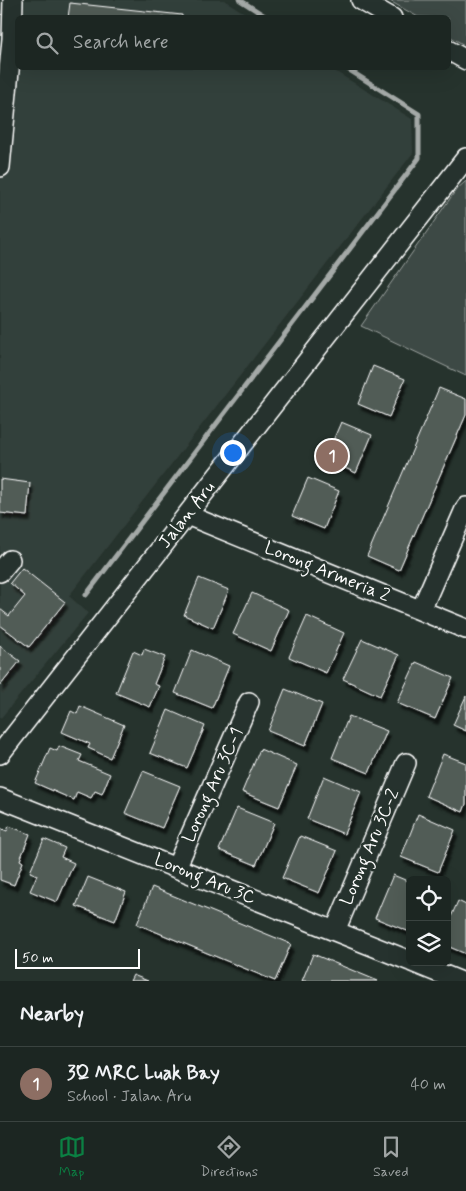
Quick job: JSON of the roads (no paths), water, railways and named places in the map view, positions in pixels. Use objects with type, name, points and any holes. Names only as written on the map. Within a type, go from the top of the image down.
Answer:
[{"type":"street","points":[[0,167],[12,40],[13,0]]},
{"type":"street","points":[[361,0],[387,15]]},
{"type":"street","points":[[451,52],[466,60]]},
{"type":"street","name":"Jalan Aru","points":[[0,754],[466,158]]},
{"type":"street","points":[[421,610],[466,507]]},
{"type":"street","name":"Lorong Armeria 2","points":[[187,515],[466,629]]},
{"type":"street","name":"Lorong Aru 3C-1","points":[[176,868],[249,702]]},
{"type":"street","name":"Lorong Aru 3C-2","points":[[335,931],[406,763]]},
{"type":"street","name":"Lorong Aru 3C","points":[[0,798],[406,960]]},
{"type":"street","name":"Lorong Aru 3C","points":[[421,966],[459,981]]},
{"type":"waterway","points":[[240,0],[263,15]]},
{"type":"waterway","points":[[86,595],[419,158],[419,114],[349,70]]},
{"type":"place","name":"3Q MRC Luak Bay","points":[[332,456]]}]
